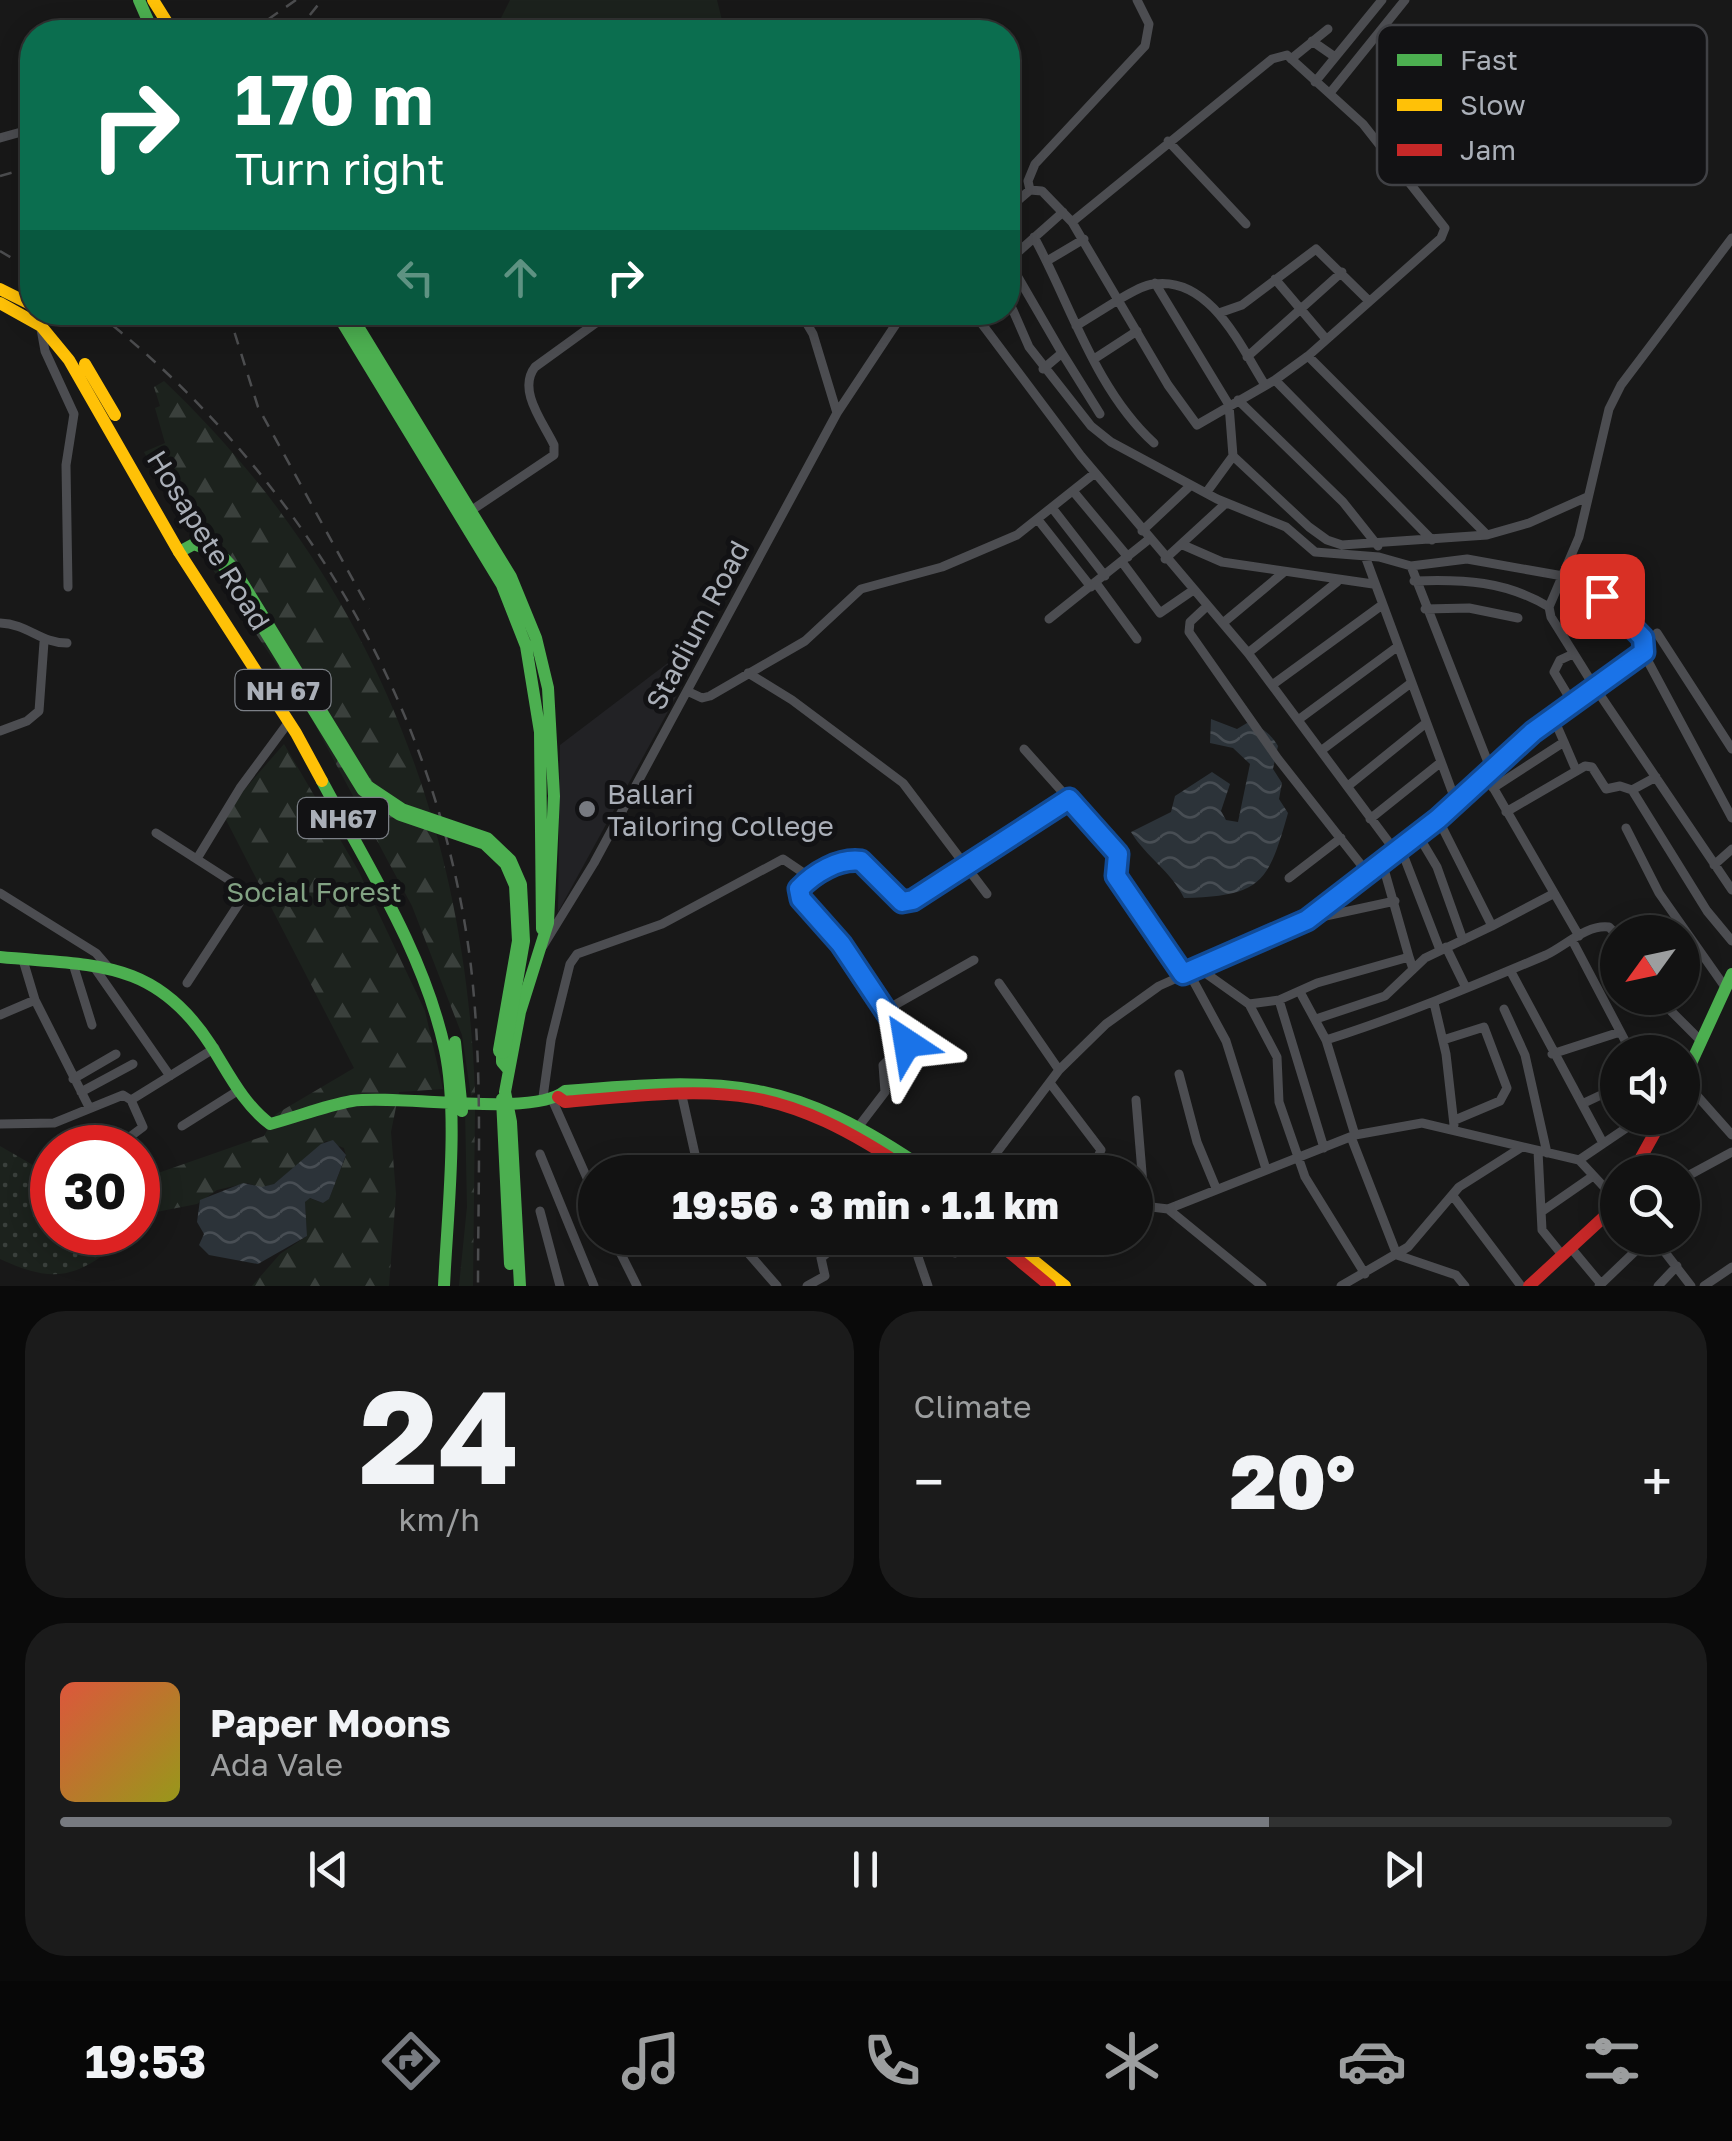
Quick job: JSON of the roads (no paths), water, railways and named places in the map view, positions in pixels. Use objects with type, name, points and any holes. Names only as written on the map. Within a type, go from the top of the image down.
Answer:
[{"type":"main road","name":"Hosapete Road","points":[[45,325],[290,722],[410,947],[433,1003],[456,1102],[444,1286]]},
{"type":"main road","name":"NH67","points":[[48,325],[70,343],[100,390]]},
{"type":"main road","points":[[344,325],[510,578],[536,638],[548,688],[548,922],[505,1060]]},
{"type":"main road","points":[[357,325],[466,514]]},
{"type":"main road","name":"Hosapete Road","points":[[100,390],[184,549],[277,679],[413,926],[444,1002],[456,1048],[454,1286]]},
{"type":"main road","points":[[184,549],[200,544],[231,570],[357,778],[377,801],[492,845],[515,871],[522,912],[505,1060],[517,1286]]},
{"type":"main road","points":[[0,956],[101,967],[154,983],[192,1017],[261,1121],[270,1124],[353,1101],[506,1103],[551,1097],[565,1091],[764,1087],[859,1126],[902,1155]]},
{"type":"main road","points":[[1700,1046],[1728,980]]},
{"type":"main road","points":[[826,1115],[886,1155]]},
{"type":"main road","points":[[1529,1286],[1600,1220]]},
{"type":"main road","points":[[1015,1255],[1054,1283]]},
{"type":"main road","points":[[1024,1255],[1054,1283]]},
{"type":"street","points":[[1030,190],[1028,181],[1036,164],[1146,46],[1150,24],[1137,0]]},
{"type":"street","points":[[1316,82],[1382,0]]},
{"type":"street","points":[[1385,25],[1405,0]]},
{"type":"street","points":[[1291,59],[1328,29]]},
{"type":"street","points":[[1330,93],[1377,35]]},
{"type":"street","points":[[1312,41],[1335,57]]},
{"type":"street","points":[[1072,222],[1279,54],[1291,59],[1330,93],[1377,141]]},
{"type":"street","points":[[1168,141],[1246,224]]},
{"type":"street","points":[[1030,190],[1045,193],[1072,222],[1194,422],[1201,425],[1308,356],[1441,238],[1445,228],[1412,185]]},
{"type":"street","points":[[1020,199],[1030,190]]},
{"type":"street","points":[[1020,249],[1063,212]]},
{"type":"street","points":[[1034,236],[1094,359],[1136,423],[1154,443]]},
{"type":"street","points":[[1550,607],[1579,537],[1609,409],[1621,385],[1732,238]]},
{"type":"street","points":[[1047,261],[1084,239]]},
{"type":"street","points":[[1219,313],[1242,306],[1316,249],[1368,300]]},
{"type":"street","points":[[1247,357],[1342,272]]},
{"type":"street","points":[[1020,280],[1100,414]]},
{"type":"street","points":[[1275,280],[1326,339]]},
{"type":"street","points":[[1154,283],[1234,402],[1343,502],[1378,546]]},
{"type":"street","points":[[1076,326],[1154,283],[1194,293],[1219,313],[1247,357],[1270,382],[1432,540]]},
{"type":"street","points":[[1040,313],[1062,299]]},
{"type":"street","points":[[1020,322],[1043,369],[1070,405],[1111,442],[1206,494],[1286,527],[1315,552],[1410,566],[1468,558],[1563,576]]},
{"type":"street","points":[[42,325],[44,351],[74,414],[66,464],[68,588]]},
{"type":"street","points":[[466,514],[554,455],[554,445],[527,389],[528,377],[593,325]]},
{"type":"street","points":[[807,325],[837,413]]},
{"type":"street","name":"Stadium Road","points":[[541,940],[594,863],[837,413],[895,325]]},
{"type":"street","points":[[983,325],[1145,535],[1248,653],[1370,819],[1399,851],[1443,948],[1466,988]]},
{"type":"street","points":[[1094,359],[1137,331]]},
{"type":"street","points":[[1043,369],[1062,353]]},
{"type":"street","points":[[1308,356],[1487,535]]},
{"type":"street","points":[[1206,494],[1233,456],[1234,402]]},
{"type":"street","points":[[1233,456],[1326,540],[1362,546],[1487,535],[1529,523],[1587,496]]},
{"type":"street","points":[[689,692],[702,698],[806,641],[861,590],[966,558],[1039,521],[1095,473]]},
{"type":"street","points":[[1049,619],[1125,560],[1191,485]]},
{"type":"street","points":[[1073,491],[1160,613],[1192,592]]},
{"type":"street","points":[[1165,559],[1226,503]]},
{"type":"street","points":[[1053,509],[1105,576]]},
{"type":"street","points":[[1039,521],[1138,639]]},
{"type":"street","points":[[1182,544],[1202,556],[1337,582],[1373,584]]},
{"type":"street","points":[[1362,546],[1456,802]]},
{"type":"street","points":[[1410,566],[1493,788],[1576,938],[1622,1035]]},
{"type":"street","points":[[1223,623],[1284,572]]},
{"type":"street","points":[[1414,581],[1470,579],[1522,593],[1550,607],[1573,654],[1732,890]]},
{"type":"street","points":[[1248,653],[1337,582]]},
{"type":"street","points":[[1602,596],[1643,638],[1644,652],[1732,818]]},
{"type":"street","points":[[1272,685],[1382,605]]},
{"type":"street","points":[[1206,607],[1190,622],[1190,632],[1288,772],[1366,871]]},
{"type":"street","points":[[1426,610],[1469,608],[1518,618]]},
{"type":"street","points":[[0,623],[22,624],[44,642],[67,644]]},
{"type":"street","points":[[1657,634],[1732,749]]},
{"type":"street","points":[[0,731],[27,721],[38,710],[44,642]]},
{"type":"street","points":[[1298,720],[1397,648]]},
{"type":"street","points":[[1307,920],[1438,819],[1553,717],[1644,652]]},
{"type":"street","points":[[1572,702],[1554,672],[1560,660],[1573,654]]},
{"type":"street","points":[[748,673],[892,774],[988,894]]},
{"type":"street","points":[[1322,750],[1411,683]]},
{"type":"street","points":[[1553,717],[1576,770]]},
{"type":"street","points":[[198,857],[240,788],[290,722]]},
{"type":"street","points":[[1348,786],[1426,723]]},
{"type":"street","points":[[1493,788],[1564,742]]},
{"type":"street","points":[[1024,750],[1118,854],[1116,876],[1190,970],[1226,1041],[1266,1169]]},
{"type":"street","points":[[1370,819],[1440,762]]},
{"type":"street","points":[[1506,812],[1576,770],[1592,767],[1603,789],[1632,790],[1656,777]]},
{"type":"street","points":[[1632,790],[1707,910],[1732,941]]},
{"type":"street","points":[[859,1126],[885,1092],[883,1065],[907,1043],[841,944],[801,899],[799,889],[811,878],[843,862],[861,861],[902,902],[913,900],[968,868],[1069,799]]},
{"type":"street","points":[[1438,819],[1492,926]]},
{"type":"street","points":[[1626,828],[1660,893],[1728,980]]},
{"type":"street","points":[[156,832],[232,879],[241,894],[188,983]]},
{"type":"street","points":[[1418,835],[1437,868],[1463,940]]},
{"type":"street","points":[[1289,878],[1341,838]]},
{"type":"street","points":[[1714,865],[1732,849]]},
{"type":"street","points":[[578,1158],[551,1097],[551,1040],[573,959],[675,918],[783,859],[811,878]]},
{"type":"street","points":[[1382,862],[1413,969]]},
{"type":"street","points":[[0,893],[96,953],[170,1076]]},
{"type":"street","points":[[1316,1019],[1385,996],[1443,948],[1551,896]]},
{"type":"street","points":[[995,1155],[1060,1070],[1106,1024],[1190,970],[1307,920],[1395,901]]},
{"type":"street","points":[[1326,1040],[1434,1003],[1600,926]]},
{"type":"street","points":[[1248,1004],[1279,1000],[1409,957]]},
{"type":"street","points":[[23,960],[35,1000],[89,1107]]},
{"type":"street","points":[[886,1010],[974,960]]},
{"type":"street","points":[[73,964],[92,1025]]},
{"type":"street","points":[[1190,970],[1248,1004],[1277,1057],[1279,1102],[1298,1159],[1365,1274]]},
{"type":"street","points":[[1510,970],[1552,1054],[1604,1143]]},
{"type":"street","points":[[1000,983],[1060,1070]]},
{"type":"street","points":[[1300,992],[1326,1040],[1353,1136],[1396,1255]]},
{"type":"street","points":[[0,1015],[35,1000]]},
{"type":"street","points":[[1279,1000],[1324,1148]]},
{"type":"street","points":[[1434,1003],[1454,1124]]},
{"type":"street","points":[[1504,1009],[1525,1054],[1542,1152],[1542,1230],[1600,1285],[1633,1255]]},
{"type":"street","points":[[1675,1015],[1702,1042]]},
{"type":"street","points":[[1442,1040],[1484,1027],[1508,1093],[1500,1102],[1454,1124]]},
{"type":"street","points":[[1552,1054],[1620,1032]]},
{"type":"street","points":[[131,1100],[215,1048]]},
{"type":"street","points":[[74,1079],[116,1054]]},
{"type":"street","points":[[80,1092],[133,1064]]},
{"type":"street","points":[[1178,1074],[1197,1142],[1216,1188]]},
{"type":"street","points":[[1050,1082],[1101,1150],[1099,1155]]},
{"type":"street","points":[[679,1087],[695,1155]]},
{"type":"street","points":[[182,1126],[239,1090]]},
{"type":"street","points":[[1584,1103],[1600,1095]]},
{"type":"street","points":[[0,1124],[41,1126],[119,1096],[131,1100]]},
{"type":"street","points":[[131,1100],[140,1125]]},
{"type":"street","points":[[1136,1100],[1138,1155]]},
{"type":"street","points":[[1700,1100],[1732,1135]]},
{"type":"street","points":[[1153,1208],[1168,1209],[1353,1136],[1405,1124],[1454,1124],[1522,1147],[1578,1160],[1600,1184]]},
{"type":"street","points":[[1578,1160],[1616,1135]]},
{"type":"street","points":[[1341,1286],[1396,1255],[1452,1196],[1522,1147]]},
{"type":"street","points":[[1700,1170],[1732,1152]]},
{"type":"street","points":[[540,1154],[594,1286]]},
{"type":"street","points":[[1541,1212],[1592,1176]]},
{"type":"street","points":[[1452,1196],[1522,1286]]},
{"type":"street","points":[[1168,1209],[1262,1286]]},
{"type":"street","points":[[540,1211],[560,1286]]},
{"type":"street","points":[[620,1255],[636,1286]]},
{"type":"street","points":[[750,1255],[777,1286]]},
{"type":"street","points":[[807,1286],[825,1276],[821,1258],[825,1255]]},
{"type":"street","points":[[919,1255],[928,1286]]},
{"type":"street","points":[[1396,1255],[1456,1275],[1465,1286]]},
{"type":"street","points":[[1667,1255],[1691,1286]]},
{"type":"street","points":[[1658,1286],[1677,1266]]},
{"type":"street","points":[[1704,1286],[1732,1267]]},
{"type":"water","points":[[1211,719],[1237,729],[1252,724],[1272,737],[1278,746],[1273,769],[1282,783],[1279,799],[1288,813],[1274,856],[1257,881],[1230,894],[1184,898],[1131,832],[1171,812],[1175,796],[1212,772],[1230,784],[1221,811],[1226,820],[1238,822],[1250,764],[1233,748],[1210,743]]},
{"type":"water","points":[[333,1140],[346,1155],[329,1199],[323,1203],[310,1198],[305,1202],[307,1236],[258,1264],[209,1255],[199,1245],[204,1234],[197,1222],[200,1200],[243,1183],[262,1187],[274,1184],[321,1144]]},
{"type":"railway","points":[[267,20],[296,0]]},
{"type":"railway","points":[[306,20],[322,0]]},
{"type":"railway","points":[[0,176],[20,170]]},
{"type":"railway","points":[[0,251],[20,263]]},
{"type":"railway","points":[[111,325],[169,375],[236,445],[296,521],[348,602],[393,688],[428,778],[454,871],[475,1007],[478,1286]]},
{"type":"railway","points":[[232,325],[258,407],[369,609]]},
{"type":"place","name":"Ballari Tailoring College","points":[[587,809]]},
{"type":"park label","name":"Social Forest","points":[[314,891]]}]
